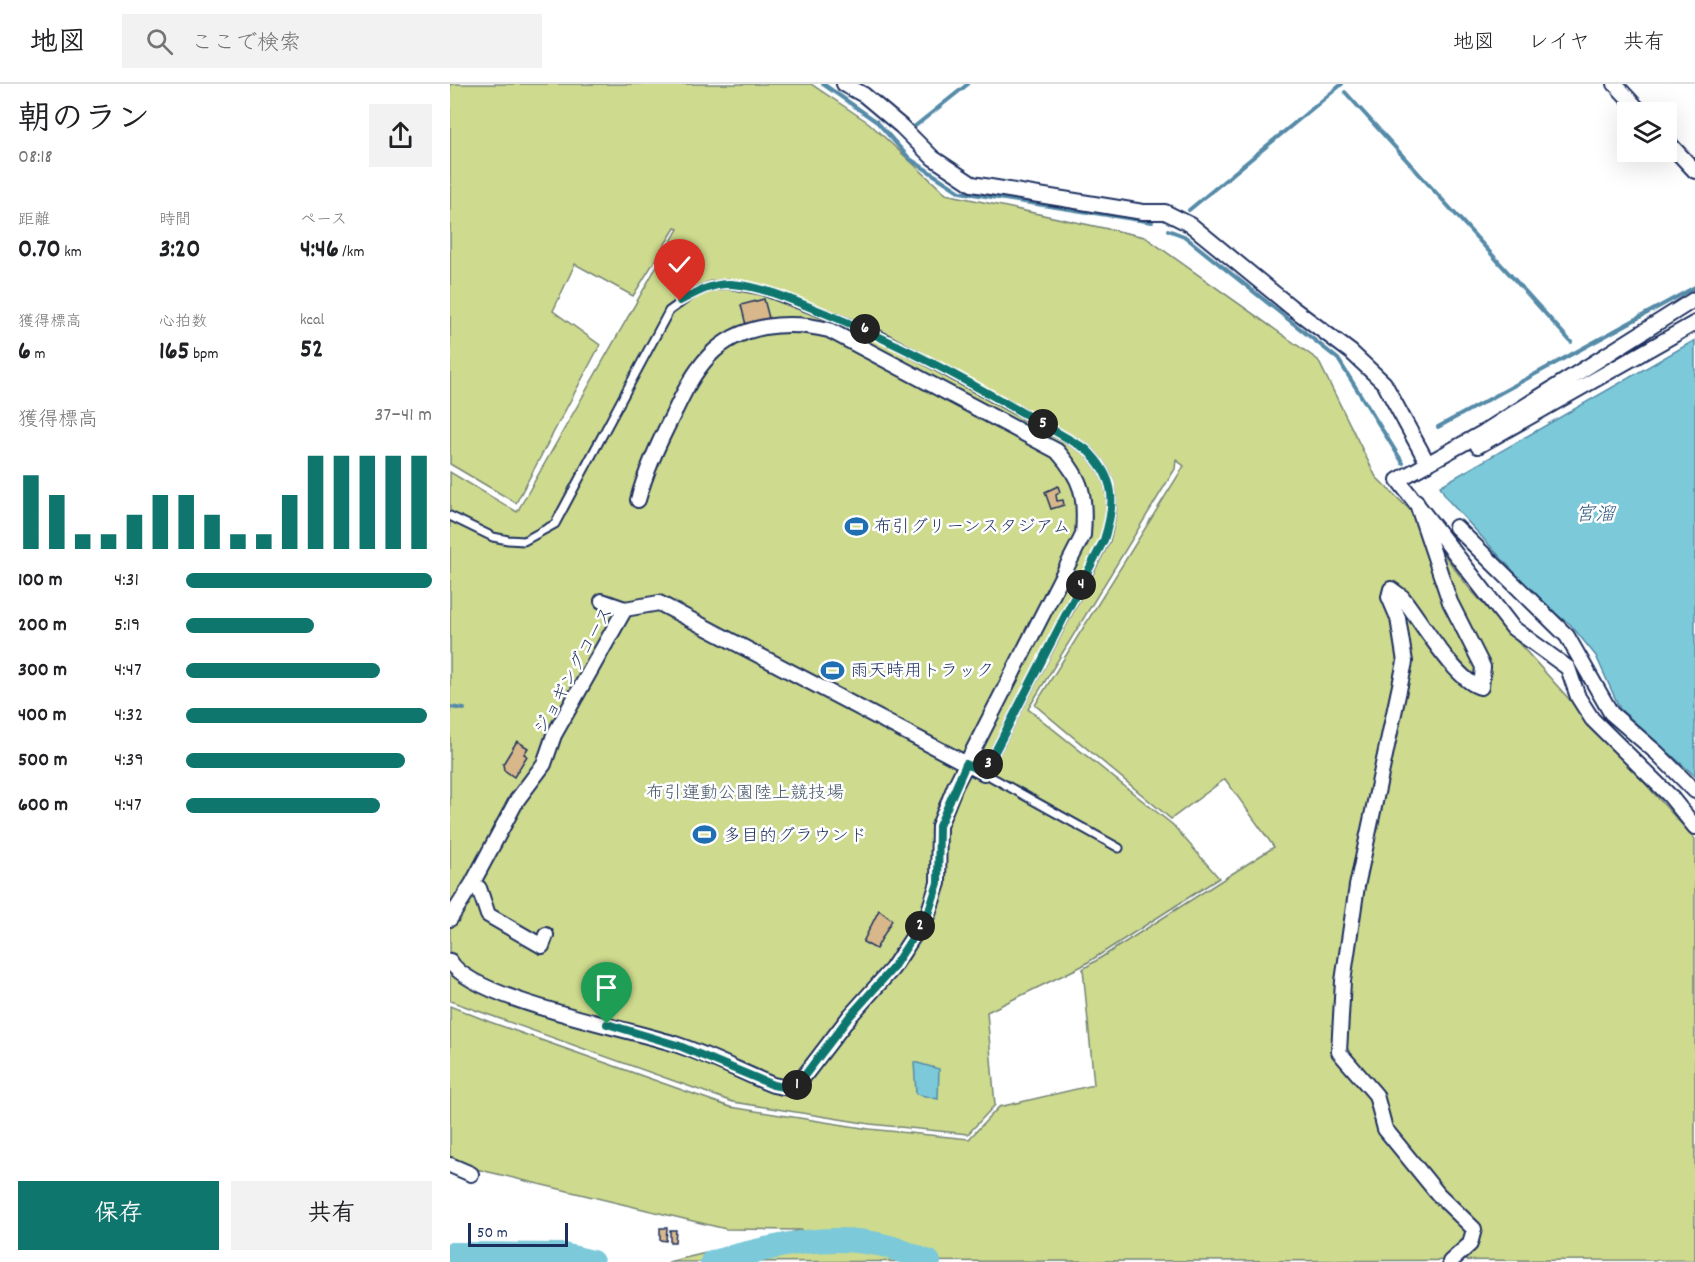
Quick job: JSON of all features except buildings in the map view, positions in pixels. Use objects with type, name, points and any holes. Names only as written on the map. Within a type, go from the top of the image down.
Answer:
[{"type":"street","points":[[844,84],[864,95],[902,126],[933,158],[972,184],[1143,212],[1165,212],[1191,225],[1290,308],[1351,352],[1384,383],[1428,464]]},
{"type":"street","points":[[1615,84],[1632,102]]},
{"type":"street","points":[[1677,152],[1695,171]]},
{"type":"street","points":[[1695,299],[1428,464],[1398,480],[1513,628],[1568,668],[1578,697],[1592,719],[1670,795],[1695,827]]},
{"type":"street","points":[[450,961],[454,969],[469,979],[526,1003],[677,1045],[773,1085],[788,1088],[798,1084],[850,1016],[892,969],[928,914],[938,883],[939,826],[966,764],[1083,535],[1083,489],[1074,470],[1057,451],[829,330],[792,323],[769,325],[739,335],[710,354],[690,382],[657,445],[638,500]]},
{"type":"street","points":[[1421,478],[1695,323]]},
{"type":"street","points":[[1416,501],[1450,602],[1483,667],[1481,687],[1472,686],[1460,674],[1402,597],[1391,589],[1389,597],[1398,618],[1405,663],[1357,886],[1342,992],[1339,1052],[1376,1095],[1385,1129],[1442,1199],[1474,1229],[1470,1244],[1450,1262]]},
{"type":"street","points":[[1456,527],[1567,636],[1611,712],[1695,791]]},
{"type":"street","points":[[602,602],[625,609]]},
{"type":"street","name":"ジョギングコース","points":[[450,919],[472,885],[512,808],[544,764],[554,735],[625,609],[659,603],[984,773]]},
{"type":"street","points":[[472,885],[479,888],[488,915],[542,946],[546,935]]},
{"type":"street","points":[[450,1165],[471,1174]]},
{"type":"lane","points":[[450,516],[493,537],[508,540],[524,541],[555,524],[611,423],[657,328],[669,311],[694,293],[711,286],[729,284],[746,286],[806,305],[878,334],[1086,449],[1100,463],[1110,485],[1114,507],[1104,540],[984,773],[1119,848]]},
{"type":"green space","name":"布引運動公園陸上競技場","points":[[450,84],[811,84],[869,123],[946,194],[1145,237],[1318,360],[1376,477],[1411,511],[1470,589],[1695,839],[1695,1260],[668,1262],[802,1230],[726,1229],[472,1168],[450,1157],[450,1006],[730,1107],[869,1129],[969,1139],[999,1107],[1094,1085],[1083,969],[1274,847],[1225,779],[1171,819],[1035,705],[1184,466],[1176,460],[1175,469],[1028,709],[1173,825],[1219,878],[1082,966],[987,1012],[995,1105],[968,1134],[870,1124],[733,1102],[450,1001],[450,472],[517,512],[678,229],[675,228],[633,296],[575,264],[553,311],[600,345],[516,503],[450,464]]},
{"type":"water","name":"宮溜","points":[[1695,340],[1695,776],[1620,709],[1596,656],[1570,624],[1546,607],[1447,499],[1440,486]]},
{"type":"water","points":[[914,1062],[939,1069],[938,1099],[916,1094]]},
{"type":"waterway","points":[[823,84],[877,122],[910,159],[960,192],[1152,222]]},
{"type":"waterway","points":[[914,127],[968,84]]},
{"type":"waterway","points":[[1189,210],[1342,84]]},
{"type":"waterway","points":[[1345,92],[1571,342]]},
{"type":"waterway","points":[[1168,230],[1184,236],[1338,359],[1403,463]]},
{"type":"waterway","points":[[1438,427],[1695,287]]},
{"type":"waterway","points":[[450,707],[464,709]]},
{"type":"waterway","points":[[712,1262],[778,1246],[823,1240],[868,1242],[890,1247],[929,1262]]},
{"type":"waterway","points":[[450,1254],[563,1255],[592,1262]]},
{"type":"place","name":"布引グリーンスタジアム","points":[[856,526]]},
{"type":"place","name":"雨天時用トラック","points":[[832,670]]},
{"type":"place","name":"多目的グラウンド","points":[[705,835]]},
{"type":"route","points":[[607,1024],[677,1045],[773,1085],[788,1088],[798,1084],[850,1016],[892,969],[928,914],[938,883],[939,826],[955,786],[966,764],[984,773],[1104,540],[1114,507],[1106,475],[1100,463],[1086,449],[878,334],[806,305],[746,286],[729,284],[711,286],[680,301]]}]
